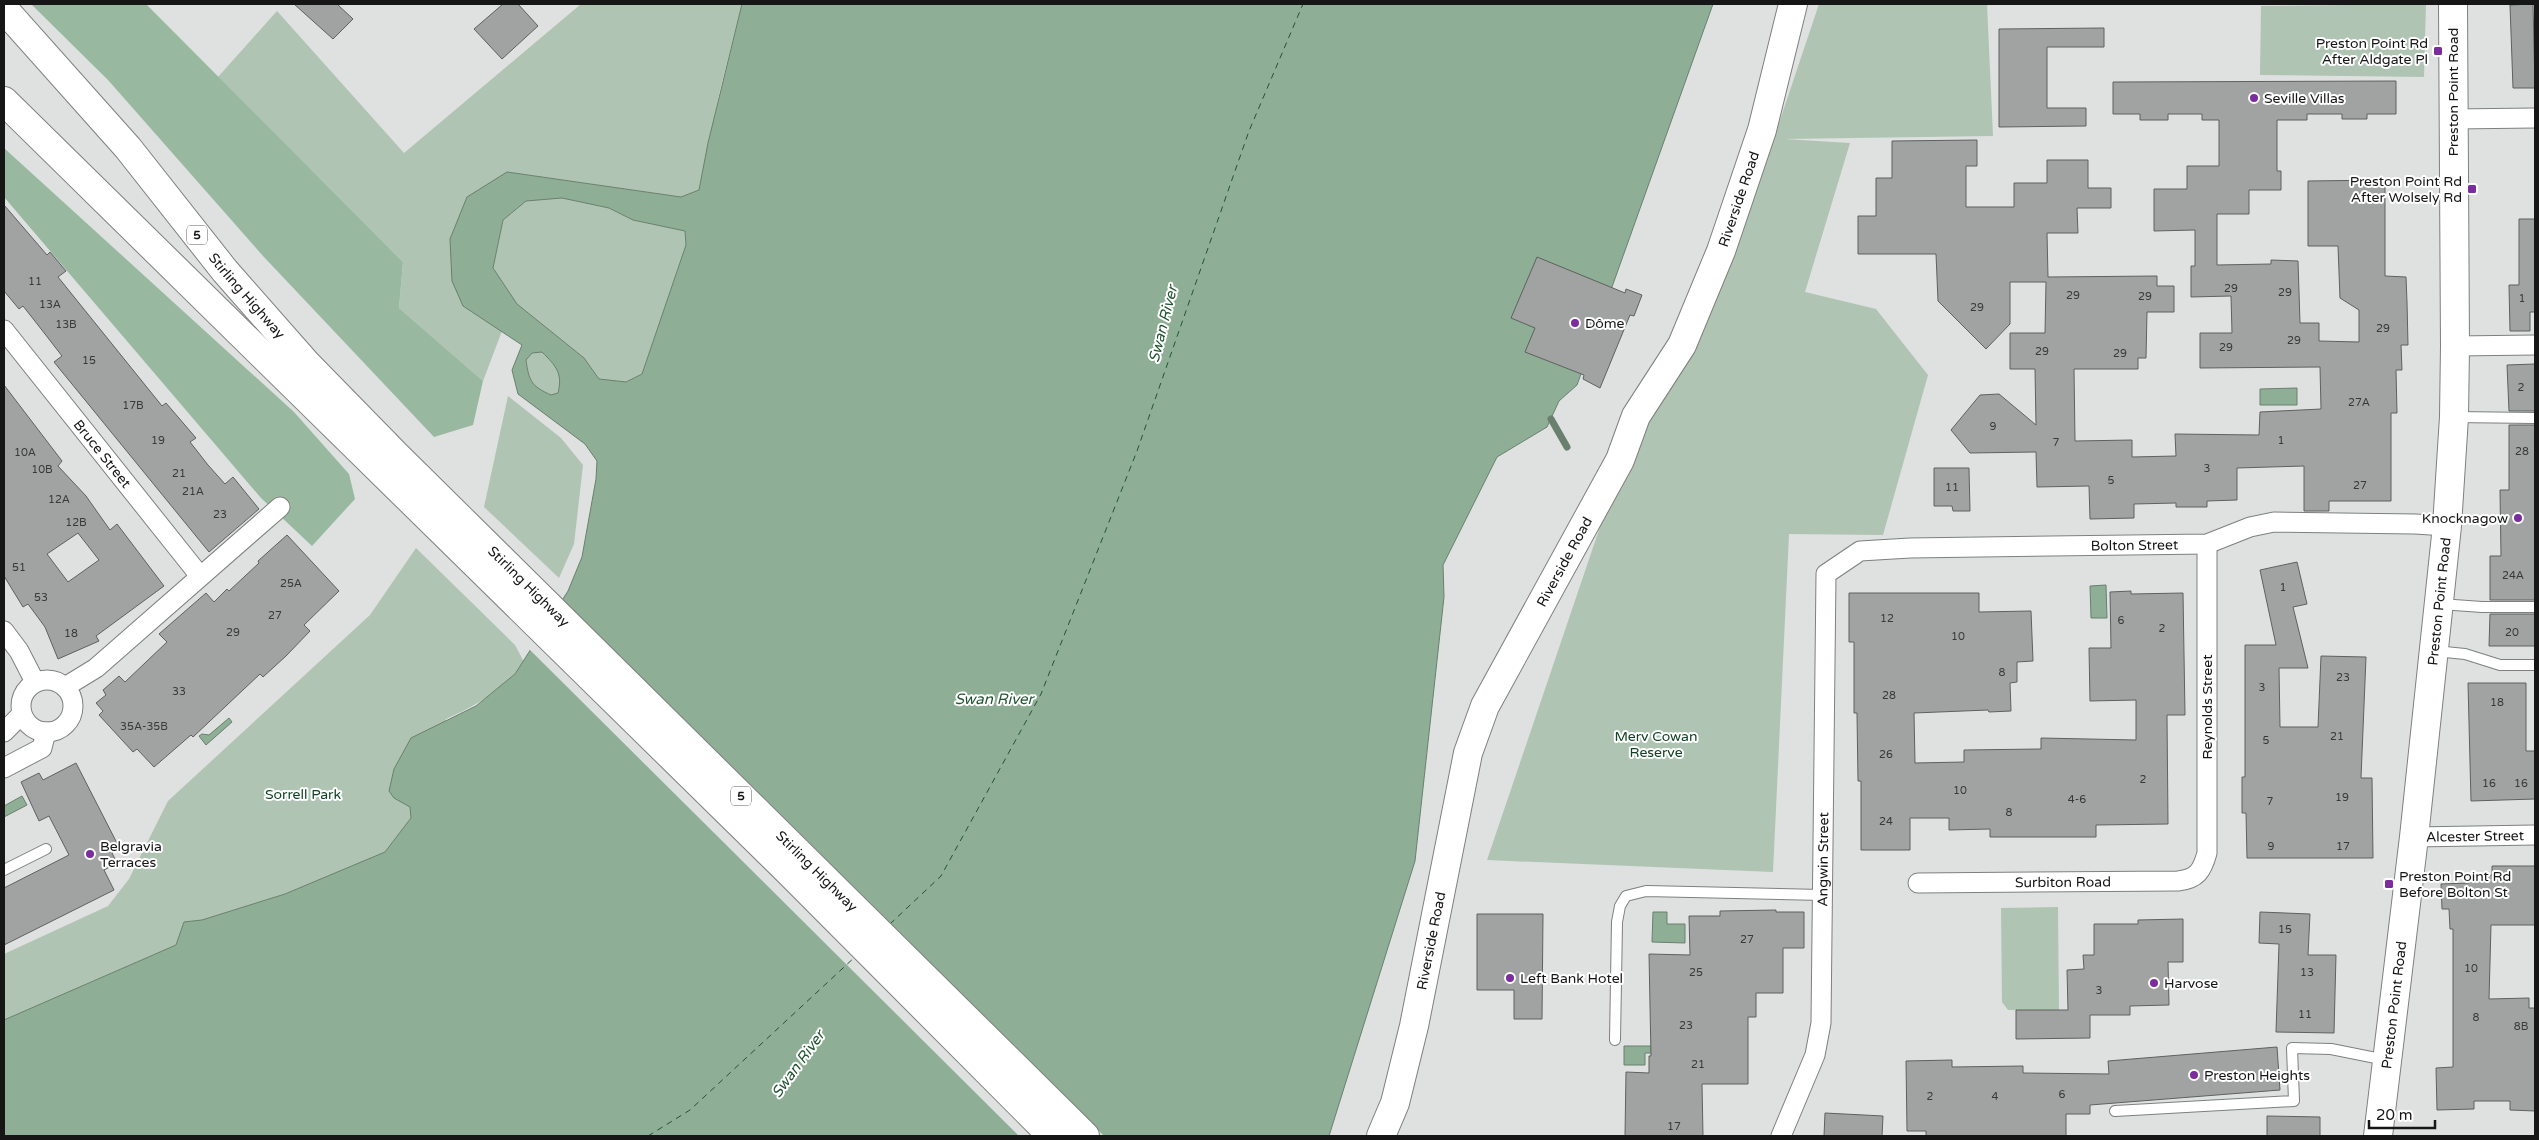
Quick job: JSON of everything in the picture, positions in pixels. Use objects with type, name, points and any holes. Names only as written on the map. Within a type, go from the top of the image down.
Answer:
[{"type":"main road","name":"Riverside Road","points":[[1381,1136],[1395,1103],[1414,1026],[1468,753],[1485,706],[1620,460],[1636,416],[1682,345],[1739,202],[1762,130],[1794,4]]},
{"type":"main road","name":"Riverside Road","points":[[1400,1136],[1456,879],[1498,710],[1552,604],[1658,415],[1709,308],[1728,262],[1759,174],[1808,4]]},
{"type":"main road","name":"Preston Point Road","points":[[2378,1136],[2414,837],[2447,526],[2454,417],[2455,346],[2453,4]]},
{"type":"main road","name":"Stirling Highway","points":[[4,9],[128,148],[225,271],[306,363],[388,464],[790,873],[1052,1136]]},
{"type":"main road","name":"Stirling Highway","points":[[4,102],[388,464],[1085,1136]]},
{"type":"street","points":[[2453,119],[2535,118]]},
{"type":"street","name":"Bruce Street","points":[[4,330],[200,576]]},
{"type":"street","points":[[2455,346],[2535,345]]},
{"type":"street","points":[[66,687],[96,668],[280,507]]},
{"type":"street","name":"Bolton Street","points":[[1826,574],[1860,551],[1910,548],[2206,544],[2250,527],[2274,522],[2447,526]]},
{"type":"street","name":"Reynolds Street","points":[[2202,869],[2208,853],[2206,544]]},
{"type":"street","name":"Angwin Street","points":[[1781,1136],[1815,1055],[1821,1023],[1826,574]]},
{"type":"street","points":[[4,631],[19,651],[35,682]]},
{"type":"street","points":[[52,680],[66,687],[73,703],[72,714],[67,723],[59,729],[46,732],[32,727],[22,714],[22,697],[27,688],[35,682],[52,680]]},
{"type":"street","points":[[4,732],[22,714]]},
{"type":"street","points":[[4,768],[42,748],[46,732]]},
{"type":"street","name":"Alcester Street","points":[[2414,837],[2535,835]]},
{"type":"street","name":"Surbiton Road","points":[[1918,883],[2188,880],[2197,876],[2202,869]]},
{"type":"lane","points":[[2454,417],[2535,418]]},
{"type":"lane","points":[[2440,604],[2482,607],[2535,607]]},
{"type":"lane","points":[[2434,651],[2465,654],[2500,664],[2535,665]]},
{"type":"lane","points":[[4,870],[46,849]]},
{"type":"lane","points":[[1615,1040],[1617,922],[1620,906],[1626,896],[1646,891],[1822,895]]},
{"type":"lane","points":[[2114,1111],[2294,1101],[2292,1048],[2331,1049],[2387,1061]]},
{"type":"green space","points":[[581,4],[742,4],[720,90],[699,190],[681,197],[507,172],[463,306],[502,331],[483,381],[399,308],[403,262],[218,77],[277,11],[404,153]]},
{"type":"green space","name":"Merv Cowan Reserve","points":[[1819,4],[1987,4],[1993,136],[1784,139],[1850,143],[1805,292],[1876,309],[1928,375],[1883,535],[1789,534],[1773,872],[1487,860],[1602,521],[1725,267],[1774,138]]},
{"type":"green space","points":[[2426,4],[2424,77],[2260,75],[2261,6]]},
{"type":"green space","points":[[563,198],[609,208],[633,220],[685,231],[686,245],[642,374],[626,382],[599,379],[584,358],[517,304],[493,268],[503,220],[526,201]]},
{"type":"green space","points":[[542,352],[555,365],[559,375],[558,393],[551,395],[539,389],[532,382],[528,373],[526,360],[532,353]]},
{"type":"green space","points":[[508,396],[561,438],[583,465],[574,544],[559,578],[484,507]]},
{"type":"green space","name":"Sorrell Park","points":[[416,548],[515,645],[524,662],[517,672],[489,696],[446,719],[410,807],[411,818],[385,852],[285,894],[202,920],[184,922],[176,945],[4,1020],[4,954],[108,906],[129,879],[168,801],[370,615]]},
{"type":"green space","points":[[2058,907],[2059,1010],[2008,1010],[2002,1002],[2001,908]]},
{"type":"shaded area","points":[[31,4],[146,4],[403,262],[399,308],[483,381],[473,425],[434,437],[263,256],[108,80]]},
{"type":"shaded area","points":[[4,148],[294,412],[349,474],[355,499],[312,546],[261,498],[4,197]]},
{"type":"water","name":"Swan River","points":[[742,4],[1713,4],[1577,385],[1559,401],[1547,427],[1497,457],[1443,565],[1444,597],[1415,861],[1329,1136],[4,1136],[4,1020],[176,945],[184,922],[202,920],[285,894],[385,852],[411,818],[410,807],[394,798],[389,791],[394,769],[411,738],[476,706],[515,674],[568,591],[582,557],[596,479],[597,461],[585,444],[518,394],[512,370],[522,345],[463,306],[452,281],[450,239],[467,197],[507,172],[681,197],[699,190],[708,143]],"holes":[[[562,198],[609,208],[633,220],[685,231],[686,245],[642,374],[626,382],[599,379],[584,358],[517,304],[493,268],[503,220],[526,201]],[[542,352],[559,375],[558,393],[551,395],[539,389],[532,382],[528,373],[526,360],[532,353]]]},
{"type":"water","points":[[2297,388],[2297,405],[2260,405],[2260,389]]},
{"type":"water","points":[[2106,585],[2107,618],[2091,618],[2090,586]]},
{"type":"water","points":[[229,718],[232,722],[206,745],[199,736],[202,734],[209,735]]},
{"type":"water","points":[[22,796],[27,805],[4,817],[4,806]]},
{"type":"water","points":[[1653,912],[1667,912],[1667,924],[1685,924],[1685,943],[1652,942]]},
{"type":"water","points":[[1624,1046],[1656,1046],[1656,1053],[1645,1053],[1645,1065],[1624,1065]]},
{"type":"pier","points":[[561,598],[1104,1136],[1019,1136],[529,649]]},
{"type":"building","points":[[294,4],[337,4],[353,19],[333,39]]},
{"type":"building","points":[[503,4],[518,4],[538,26],[502,59],[474,29]]},
{"type":"building","points":[[2533,4],[2535,88],[2513,88],[2510,5]]},
{"type":"building","points":[[2104,28],[2104,47],[2047,47],[2047,108],[2086,108],[2086,126],[1999,127],[1999,29]]},
{"type":"building","points":[[2396,81],[2396,114],[2367,114],[2367,119],[2342,119],[2342,114],[2307,114],[2307,120],[2277,120],[2277,171],[2281,171],[2281,190],[2249,190],[2249,214],[2217,214],[2217,265],[2271,264],[2271,260],[2298,261],[2300,323],[2319,323],[2319,341],[2359,342],[2359,310],[2340,298],[2338,246],[2308,246],[2308,181],[2385,180],[2385,276],[2406,277],[2408,345],[2401,345],[2402,370],[2396,370],[2397,413],[2391,413],[2391,501],[2329,501],[2329,511],[2304,511],[2304,466],[2237,468],[2237,500],[2207,501],[2207,507],[2176,507],[2176,503],[2134,504],[2134,518],[2090,519],[2089,486],[2037,487],[2036,452],[1970,453],[1951,430],[1980,395],[1999,394],[2036,425],[2035,369],[2010,369],[2010,333],[2045,333],[2046,282],[2010,282],[2010,324],[1986,349],[1938,301],[1936,254],[1858,254],[1858,216],[1876,216],[1876,178],[1892,178],[1892,141],[1977,140],[1977,166],[1966,166],[1966,207],[2014,207],[2014,183],[2047,183],[2047,160],[2088,160],[2088,188],[2111,188],[2111,208],[2077,208],[2078,233],[2047,233],[2048,277],[2157,276],[2157,286],[2174,286],[2174,312],[2147,312],[2146,358],[2138,358],[2138,369],[2074,369],[2075,441],[2132,440],[2132,457],[2176,456],[2175,434],[2259,435],[2260,412],[2321,409],[2320,367],[2200,368],[2200,333],[2232,333],[2231,296],[2191,297],[2191,266],[2195,266],[2195,230],[2154,231],[2154,189],[2187,189],[2187,166],[2219,166],[2219,120],[2202,120],[2202,114],[2168,114],[2168,120],[2140,120],[2140,114],[2113,114],[2113,82]]},
{"type":"building","points":[[4,205],[47,255],[50,252],[66,271],[58,277],[162,406],[166,403],[196,438],[190,442],[208,465],[225,484],[233,477],[259,509],[209,552],[54,362],[62,356],[38,325],[23,306],[19,309],[4,291]]},
{"type":"building","points":[[2519,219],[2535,219],[2535,312],[2530,312],[2530,331],[2510,331],[2509,285],[2519,285]]},
{"type":"building","name":"Dôme","points":[[1537,257],[1625,293],[1626,289],[1642,295],[1634,316],[1630,315],[1600,388],[1583,379],[1584,375],[1525,352],[1535,328],[1511,318]]},
{"type":"building","points":[[2535,364],[2535,411],[2509,411],[2507,365]]},
{"type":"building","points":[[4,385],[62,461],[58,466],[86,496],[110,530],[117,524],[164,586],[96,636],[99,641],[58,659],[45,627],[28,604],[23,607],[4,576]],"holes":[[[78,533],[99,560],[68,582],[47,554]]]},
{"type":"building","points":[[2509,425],[2535,425],[2535,600],[2490,600],[2490,556],[2501,556],[2500,490],[2509,490]]},
{"type":"building","points":[[1934,468],[1969,468],[1970,511],[1953,511],[1952,506],[1934,506]]},
{"type":"building","points":[[287,535],[339,591],[304,625],[310,631],[286,656],[263,677],[260,674],[193,737],[191,735],[154,767],[137,749],[133,752],[99,715],[103,711],[96,703],[106,695],[103,690],[119,676],[125,682],[167,642],[159,634],[206,593],[214,602],[227,589],[229,591]]},
{"type":"building","points":[[2297,562],[2307,604],[2293,607],[2308,668],[2279,668],[2280,727],[2318,727],[2321,656],[2366,657],[2361,778],[2372,778],[2373,858],[2247,858],[2246,813],[2242,813],[2242,777],[2245,777],[2245,645],[2276,645],[2260,570]]},
{"type":"building","points":[[2131,591],[2131,594],[2183,593],[2185,715],[2167,715],[2168,824],[2096,825],[2096,837],[1990,837],[1990,829],[1949,830],[1949,818],[1910,818],[1910,850],[1861,850],[1861,781],[1858,781],[1857,713],[1854,713],[1854,642],[1849,642],[1849,593],[1979,593],[1979,612],[2031,611],[2033,661],[2017,662],[2017,682],[2010,683],[2011,711],[1914,713],[1915,763],[1964,762],[1964,750],[2041,749],[2041,738],[2136,740],[2136,700],[2090,701],[2089,648],[2111,648],[2110,592]]},
{"type":"building","points":[[2490,614],[2535,614],[2535,646],[2489,646]]},
{"type":"building","points":[[2468,683],[2526,683],[2526,751],[2535,751],[2535,799],[2471,801]]},
{"type":"building","name":"Belgravia Terraces","points":[[76,763],[120,849],[112,853],[117,863],[104,870],[114,890],[4,945],[4,888],[69,855],[49,816],[39,821],[21,782],[39,773],[43,780]]},
{"type":"building","points":[[2492,866],[2535,866],[2535,925],[2491,925],[2489,999],[2529,998],[2529,1008],[2535,1008],[2535,1111],[2510,1110],[2510,1101],[2474,1101],[2474,1109],[2437,1110],[2436,1068],[2453,1067],[2453,929],[2450,929],[2449,909],[2442,909],[2441,884],[2469,883],[2469,876],[2492,875]]},
{"type":"building","points":[[1776,910],[1776,912],[1804,912],[1804,948],[1783,948],[1783,993],[1756,993],[1756,1017],[1748,1017],[1748,1084],[1702,1084],[1703,1136],[1625,1136],[1626,1072],[1649,1073],[1649,1056],[1651,1056],[1649,954],[1690,955],[1689,916],[1720,916],[1720,911]]},
{"type":"building","points":[[2260,912],[2310,914],[2308,955],[2336,955],[2334,1033],[2276,1032],[2279,944],[2259,943]]},
{"type":"building","name":"Left Bank Hotel","points":[[1477,914],[1543,914],[1542,1019],[1514,1019],[1514,990],[1477,990]]},
{"type":"building","points":[[2183,919],[2183,962],[2168,962],[2169,1005],[2130,1006],[2130,1015],[2090,1015],[2090,1038],[2016,1039],[2016,1010],[2068,1010],[2067,970],[2084,969],[2083,955],[2094,955],[2094,924],[2138,924],[2138,920]]},
{"type":"building","points":[[2277,1047],[2280,1090],[2090,1105],[2090,1114],[2066,1114],[2066,1136],[1926,1136],[1926,1131],[1907,1131],[1906,1061],[1952,1060],[1952,1067],[2023,1066],[2023,1073],[2109,1074],[2108,1061]]},
{"type":"building","points":[[1825,1113],[1883,1116],[1882,1136],[1824,1136]]},
{"type":"building","points":[[2267,1116],[2320,1117],[2320,1136],[2267,1136]]},
{"type":"waterway","points":[[1551,419],[1567,447]]},
{"type":"ferry route","points":[[890,924],[941,876],[1041,694],[1137,451],[1249,131],[1303,4]]},
{"type":"ferry route","points":[[648,1136],[690,1110],[856,956]]},
{"type":"place","name":"Preston Point Rd After Aldgate Pl","points":[[2438,51]]},
{"type":"place","name":"Seville Villas","points":[[2254,98]]},
{"type":"place","name":"Preston Point Rd After Wolsely Rd","points":[[2472,189]]},
{"type":"place","name":"Dôme","points":[[1575,323]]},
{"type":"place","name":"Knocknagow","points":[[2518,518]]},
{"type":"place","name":"Belgravia Terraces","points":[[90,854]]},
{"type":"place","name":"Preston Point Rd Before Bolton St","points":[[2389,884]]},
{"type":"place","name":"Left Bank Hotel","points":[[1510,978]]},
{"type":"place","name":"Harvose","points":[[2154,983]]},
{"type":"place","name":"Preston Heights","points":[[2194,1075]]}]
